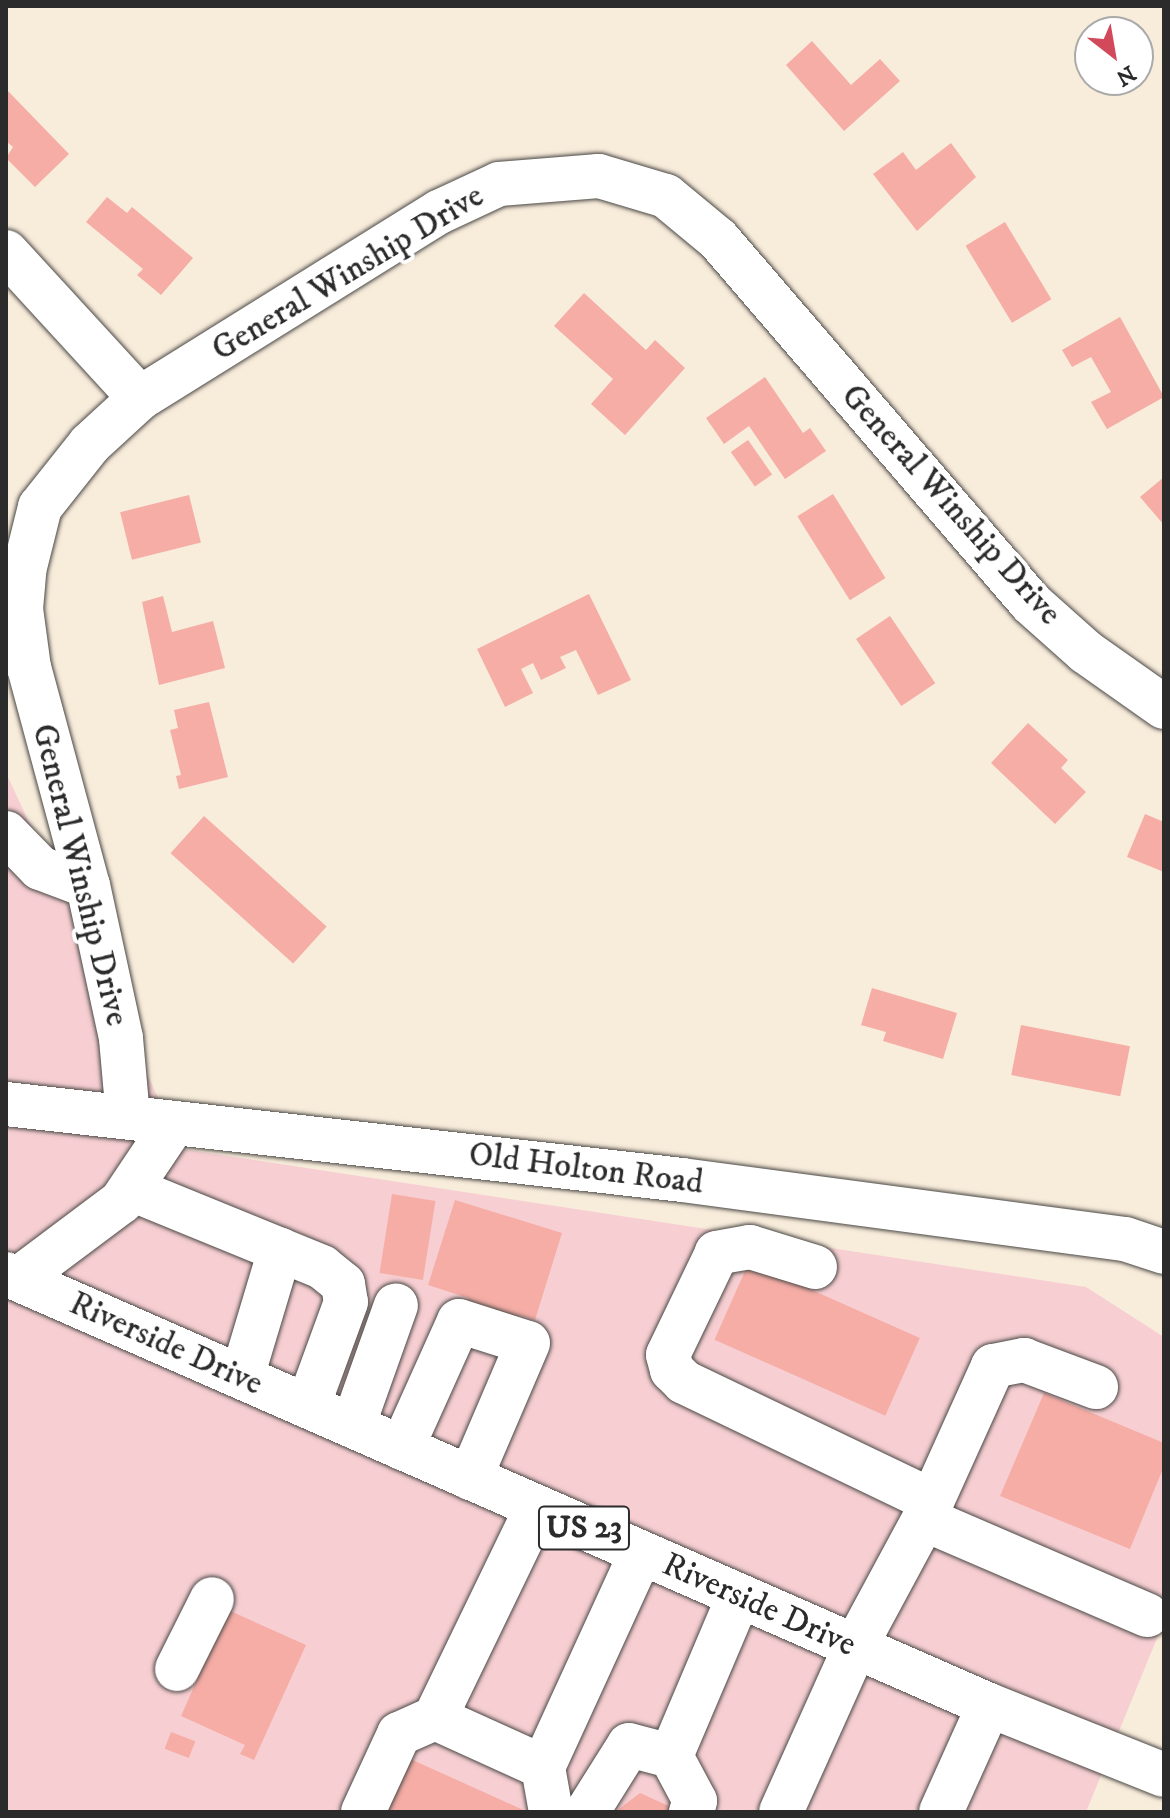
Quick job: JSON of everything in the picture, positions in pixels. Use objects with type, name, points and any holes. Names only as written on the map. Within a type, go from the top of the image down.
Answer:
[{"type":"street","name":"General Winship Drive","points":[[128,1117],[121,1038],[88,886],[29,668],[21,609],[24,571],[40,507],[90,444],[140,398],[439,212],[499,184],[599,176],[632,183],[666,196],[718,239],[1031,603],[1086,652],[1164,707]]},
{"type":"street","points":[[6,252],[140,398]]},
{"type":"street","points":[[6,833],[40,868],[88,886]]},
{"type":"street","name":"Old Holton Road","points":[[6,1104],[743,1188],[1125,1239],[1164,1252]]},
{"type":"street","points":[[12,1276],[79,1238],[131,1189],[174,1123]]},
{"type":"street","points":[[131,1189],[322,1267],[343,1284],[346,1302],[308,1406]]},
{"type":"street","points":[[815,1267],[750,1247],[717,1253],[668,1355],[672,1370],[684,1382],[928,1510],[1147,1615]]},
{"type":"street","points":[[242,1377],[280,1250]]},
{"type":"street","name":"Riverside Drive","points":[[12,1276],[855,1647],[1164,1775]]},
{"type":"street","points":[[353,1426],[396,1305]]},
{"type":"street","points":[[402,1448],[459,1321],[528,1343],[470,1478]]},
{"type":"street","points":[[781,1812],[855,1647],[928,1510],[993,1366],[1024,1360],[1096,1387]]},
{"type":"street","points":[[363,1812],[399,1734],[435,1718],[537,1507]]},
{"type":"street","points":[[551,1812],[543,1767],[641,1553]]},
{"type":"street","points":[[671,1756],[739,1596]]},
{"type":"street","points":[[177,1669],[212,1599]]},
{"type":"street","points":[[941,1812],[989,1705]]},
{"type":"street","points":[[435,1718],[543,1767]]},
{"type":"street","points":[[587,1812],[629,1745],[671,1756],[695,1801],[691,1812]]},
{"type":"shaded area","points":[[6,773],[182,1149],[1086,1287],[1164,1337],[1164,1621],[1086,1812],[6,1812]]},
{"type":"building","points":[[812,41],[851,85],[880,59],[900,81],[844,131],[786,65]]},
{"type":"building","points":[[6,89],[69,154],[35,187],[6,158],[13,147],[6,141]]},
{"type":"building","points":[[951,143],[976,177],[917,231],[873,174],[903,152],[916,170]]},
{"type":"building","points":[[107,197],[127,213],[132,207],[193,258],[161,295],[137,275],[143,269],[86,222]]},
{"type":"building","points":[[1005,222],[1051,299],[1012,323],[966,246]]},
{"type":"building","points":[[584,293],[646,350],[655,340],[685,368],[625,435],[591,404],[613,379],[554,326]]},
{"type":"building","points":[[1120,317],[1164,397],[1107,429],[1091,402],[1111,392],[1091,357],[1072,367],[1062,350]]},
{"type":"building","points":[[765,377],[803,433],[810,428],[826,451],[785,479],[749,426],[724,444],[706,418]]},
{"type":"building","points":[[748,440],[772,474],[755,486],[731,452]]},
{"type":"building","points":[[1164,477],[1164,525],[1140,497]]},
{"type":"building","points":[[833,494],[885,578],[850,600],[797,516]]},
{"type":"building","points":[[189,495],[201,543],[132,560],[120,512]]},
{"type":"building","points":[[589,594],[631,680],[598,695],[576,650],[560,657],[566,668],[541,680],[533,663],[521,669],[533,693],[505,707],[477,649]]},
{"type":"building","points":[[163,596],[172,632],[213,621],[225,668],[159,685],[142,602]]},
{"type":"building","points":[[890,616],[935,683],[901,706],[856,639]]},
{"type":"building","points":[[209,702],[228,777],[179,789],[176,776],[181,775],[170,730],[178,728],[174,710]]},
{"type":"building","points":[[1028,723],[1068,760],[1061,768],[1086,792],[1055,824],[991,763]]},
{"type":"building","points":[[1145,814],[1164,822],[1164,872],[1127,857]]},
{"type":"building","points":[[204,816],[327,926],[293,964],[171,853]]},
{"type":"building","points":[[872,988],[957,1013],[943,1059],[883,1041],[886,1032],[861,1025]]},
{"type":"building","points":[[1021,1025],[1130,1046],[1120,1096],[1011,1075]]},
{"type":"building","points":[[392,1194],[435,1201],[423,1280],[379,1273]]},
{"type":"building","points":[[455,1200],[562,1233],[535,1320],[519,1315],[515,1325],[465,1310],[468,1298],[428,1285]]},
{"type":"building","points":[[749,1262],[920,1338],[885,1416],[714,1340]]},
{"type":"building","points":[[1044,1393],[1164,1443],[1164,1466],[1130,1549],[1000,1496]]},
{"type":"building","points":[[228,1610],[306,1645],[254,1760],[240,1754],[245,1745],[181,1716]]},
{"type":"building","points":[[171,1732],[195,1741],[189,1758],[165,1749]]},
{"type":"building","points":[[406,1757],[528,1812],[382,1812]]},
{"type":"building","points":[[640,1793],[671,1807],[672,1812],[615,1812]]}]
